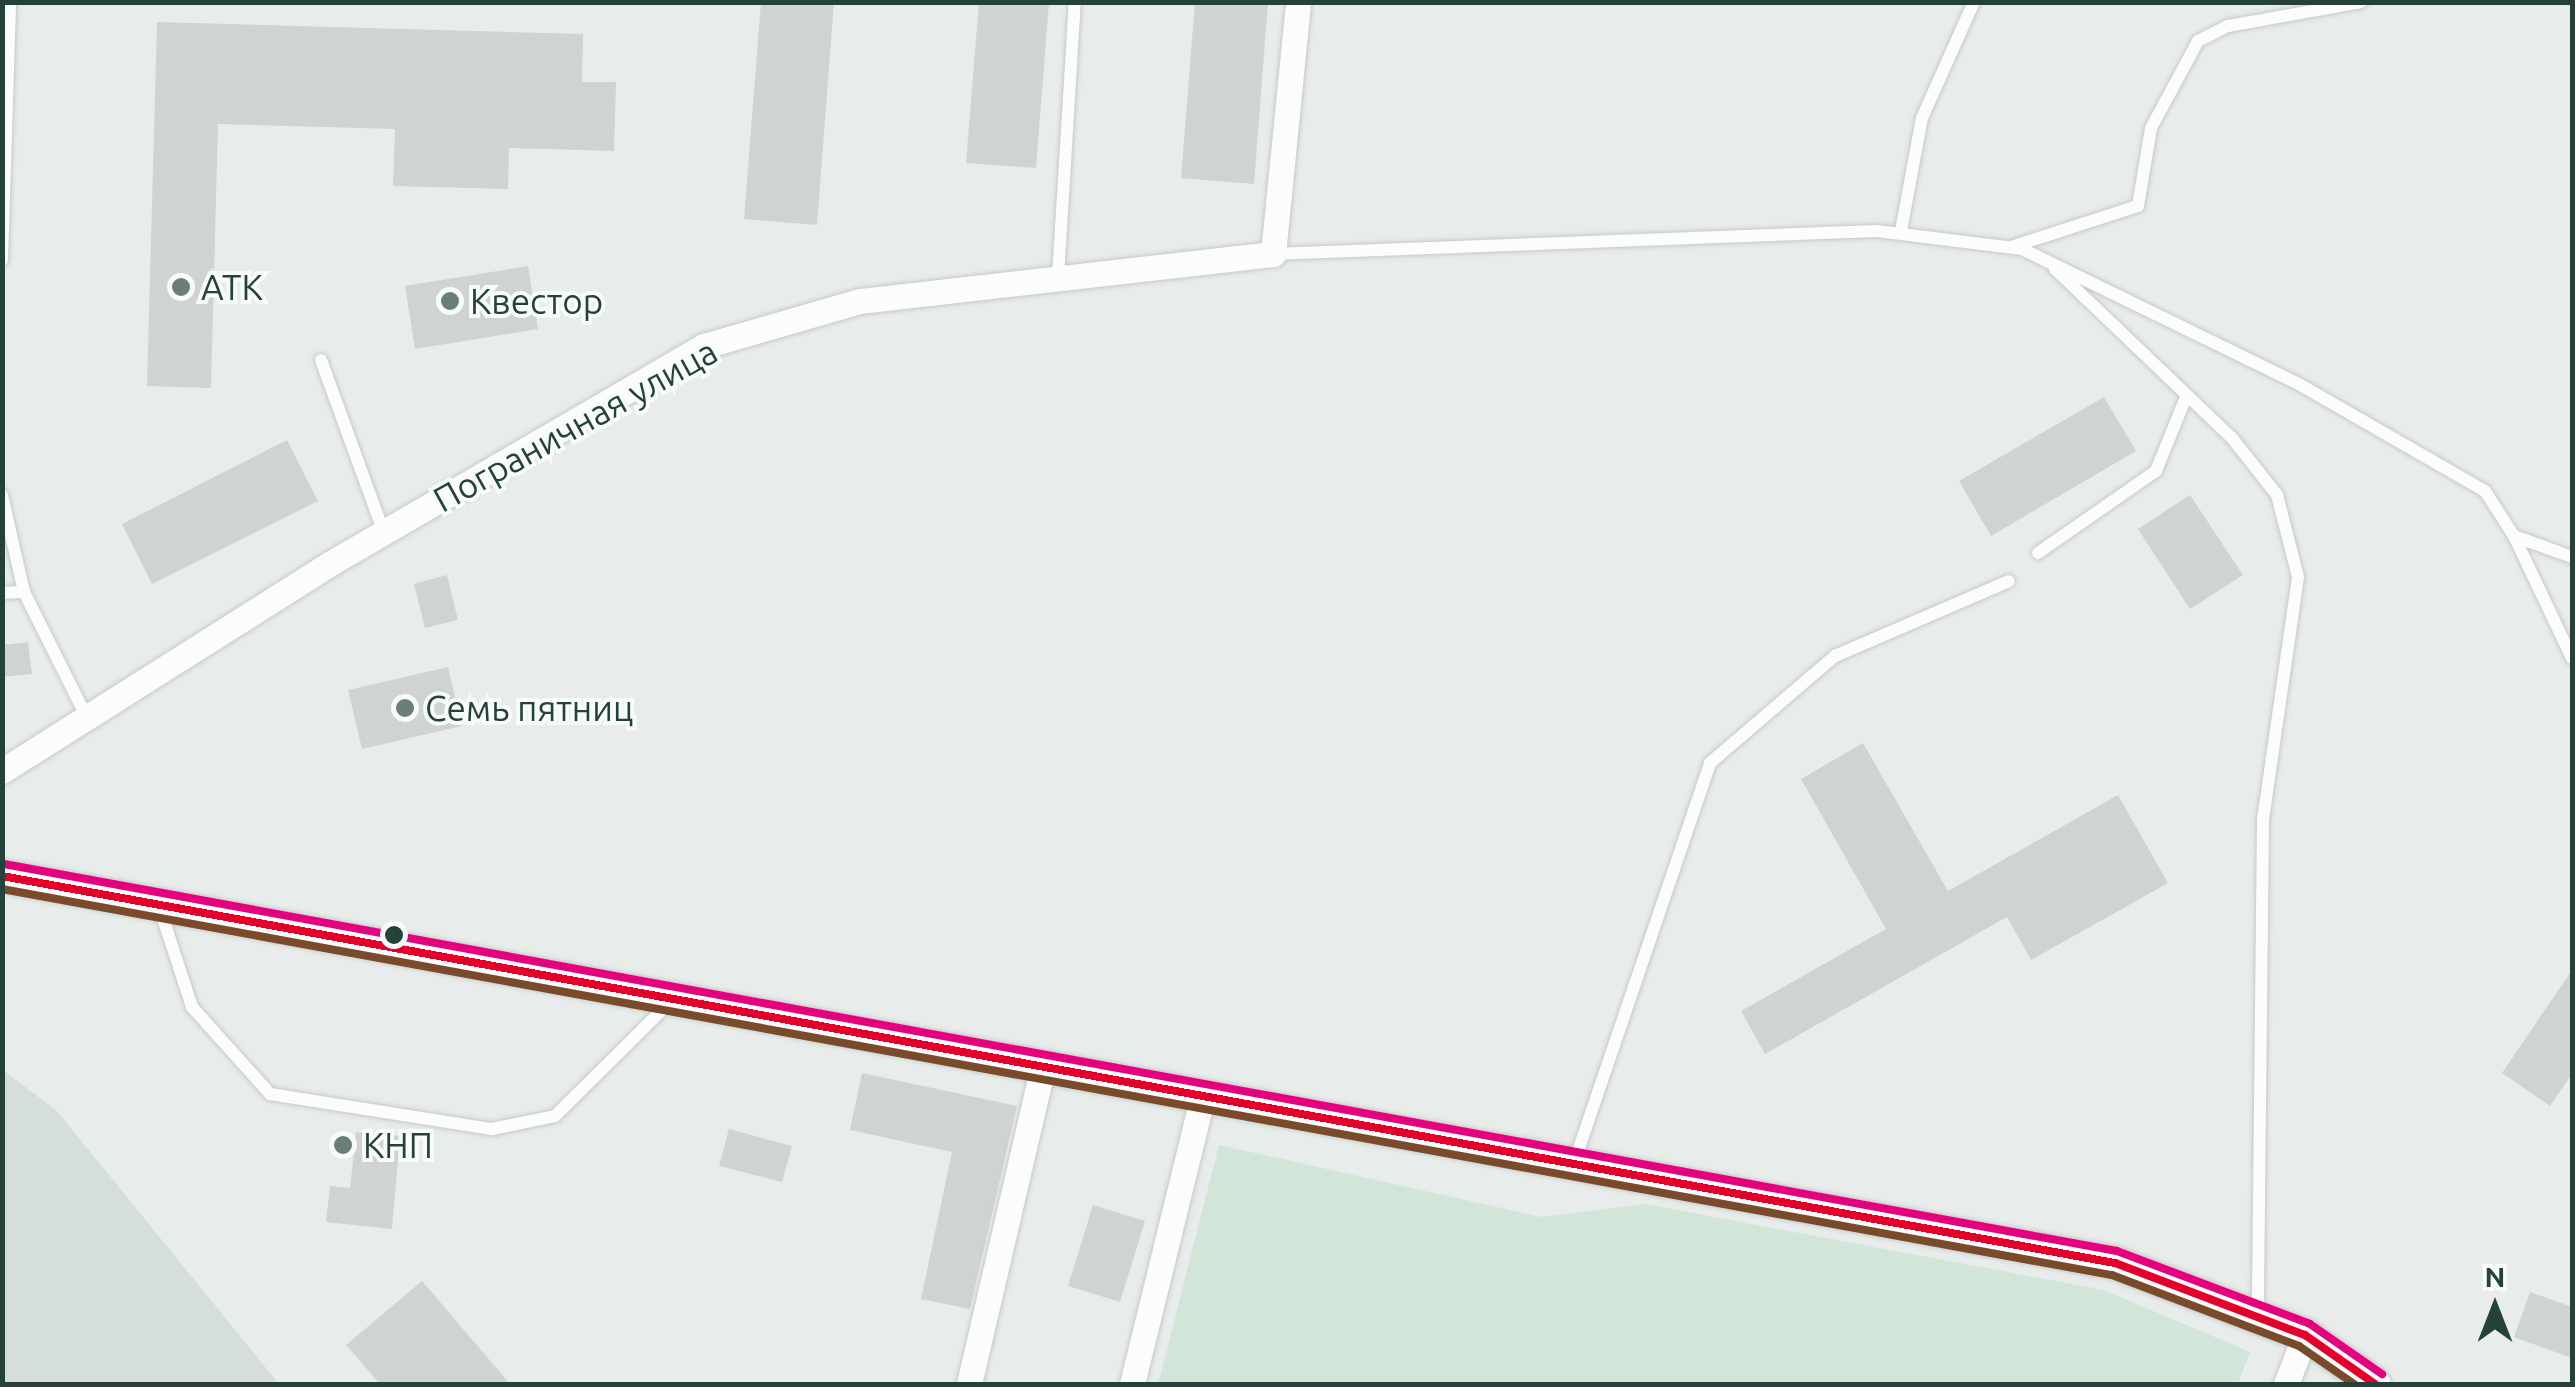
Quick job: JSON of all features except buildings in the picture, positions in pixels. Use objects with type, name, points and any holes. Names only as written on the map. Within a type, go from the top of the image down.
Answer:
[{"type":"street","points":[[1274,254],[1298,2]]},
{"type":"street","name":"Пограничная улица","points":[[2,771],[384,533],[704,346],[860,301],[1274,254]]},
{"type":"street","points":[[2,876],[156,899],[1572,1170],[2115,1263],[2305,1335],[2375,1384]]},
{"type":"street","points":[[969,1384],[1042,1070]]},
{"type":"street","points":[[1132,1384],[1202,1100]]},
{"type":"street","points":[[2286,1384],[2305,1335]]},
{"type":"lane","points":[[2,260],[10,2]]},
{"type":"lane","points":[[1058,277],[1075,2]]},
{"type":"lane","points":[[1902,231],[1922,118],[1974,2]]},
{"type":"lane","points":[[2011,247],[2138,206],[2151,128],[2198,41],[2228,26],[2361,2]]},
{"type":"lane","points":[[1274,254],[1902,231],[2011,247],[2046,260],[2297,383],[2485,491],[2514,536],[2572,658]]},
{"type":"lane","points":[[2046,260],[2186,397],[2277,495],[2298,577],[2262,820],[2258,1314]]},
{"type":"lane","points":[[321,360],[384,533]]},
{"type":"lane","points":[[2038,553],[2156,472],[2186,397]]},
{"type":"lane","points":[[2,495],[24,592],[86,716]]},
{"type":"lane","points":[[2514,536],[2572,557]]},
{"type":"lane","points":[[1572,1170],[1710,762],[1835,656],[2009,581]]},
{"type":"lane","points":[[2,592],[24,592]]},
{"type":"lane","points":[[156,899],[192,1007],[270,1094],[492,1129],[554,1116],[672,1000]]},
{"type":"shaded area","points":[[3,1070],[57,1111],[279,1384],[3,1384]]},
{"type":"green space","points":[[1219,1145],[1542,1217],[1645,1204],[2104,1290],[2250,1352],[2238,1384],[1158,1384]]},
{"type":"transit line","points":[[4,864],[2117,1251],[2310,1324],[2382,1374]]},
{"type":"transit line","points":[[2,876],[2115,1263],[2305,1335],[2375,1384]]},
{"type":"transit line","points":[[2,889],[2112,1275],[2299,1346],[2354,1384]]},
{"type":"place","name":"АТК","points":[[181,287]]},
{"type":"place","name":"Квестор","points":[[450,301]]},
{"type":"place","name":"Семь пятниц","points":[[405,708]]},
{"type":"place","name":"КНП","points":[[343,1145]]}]
